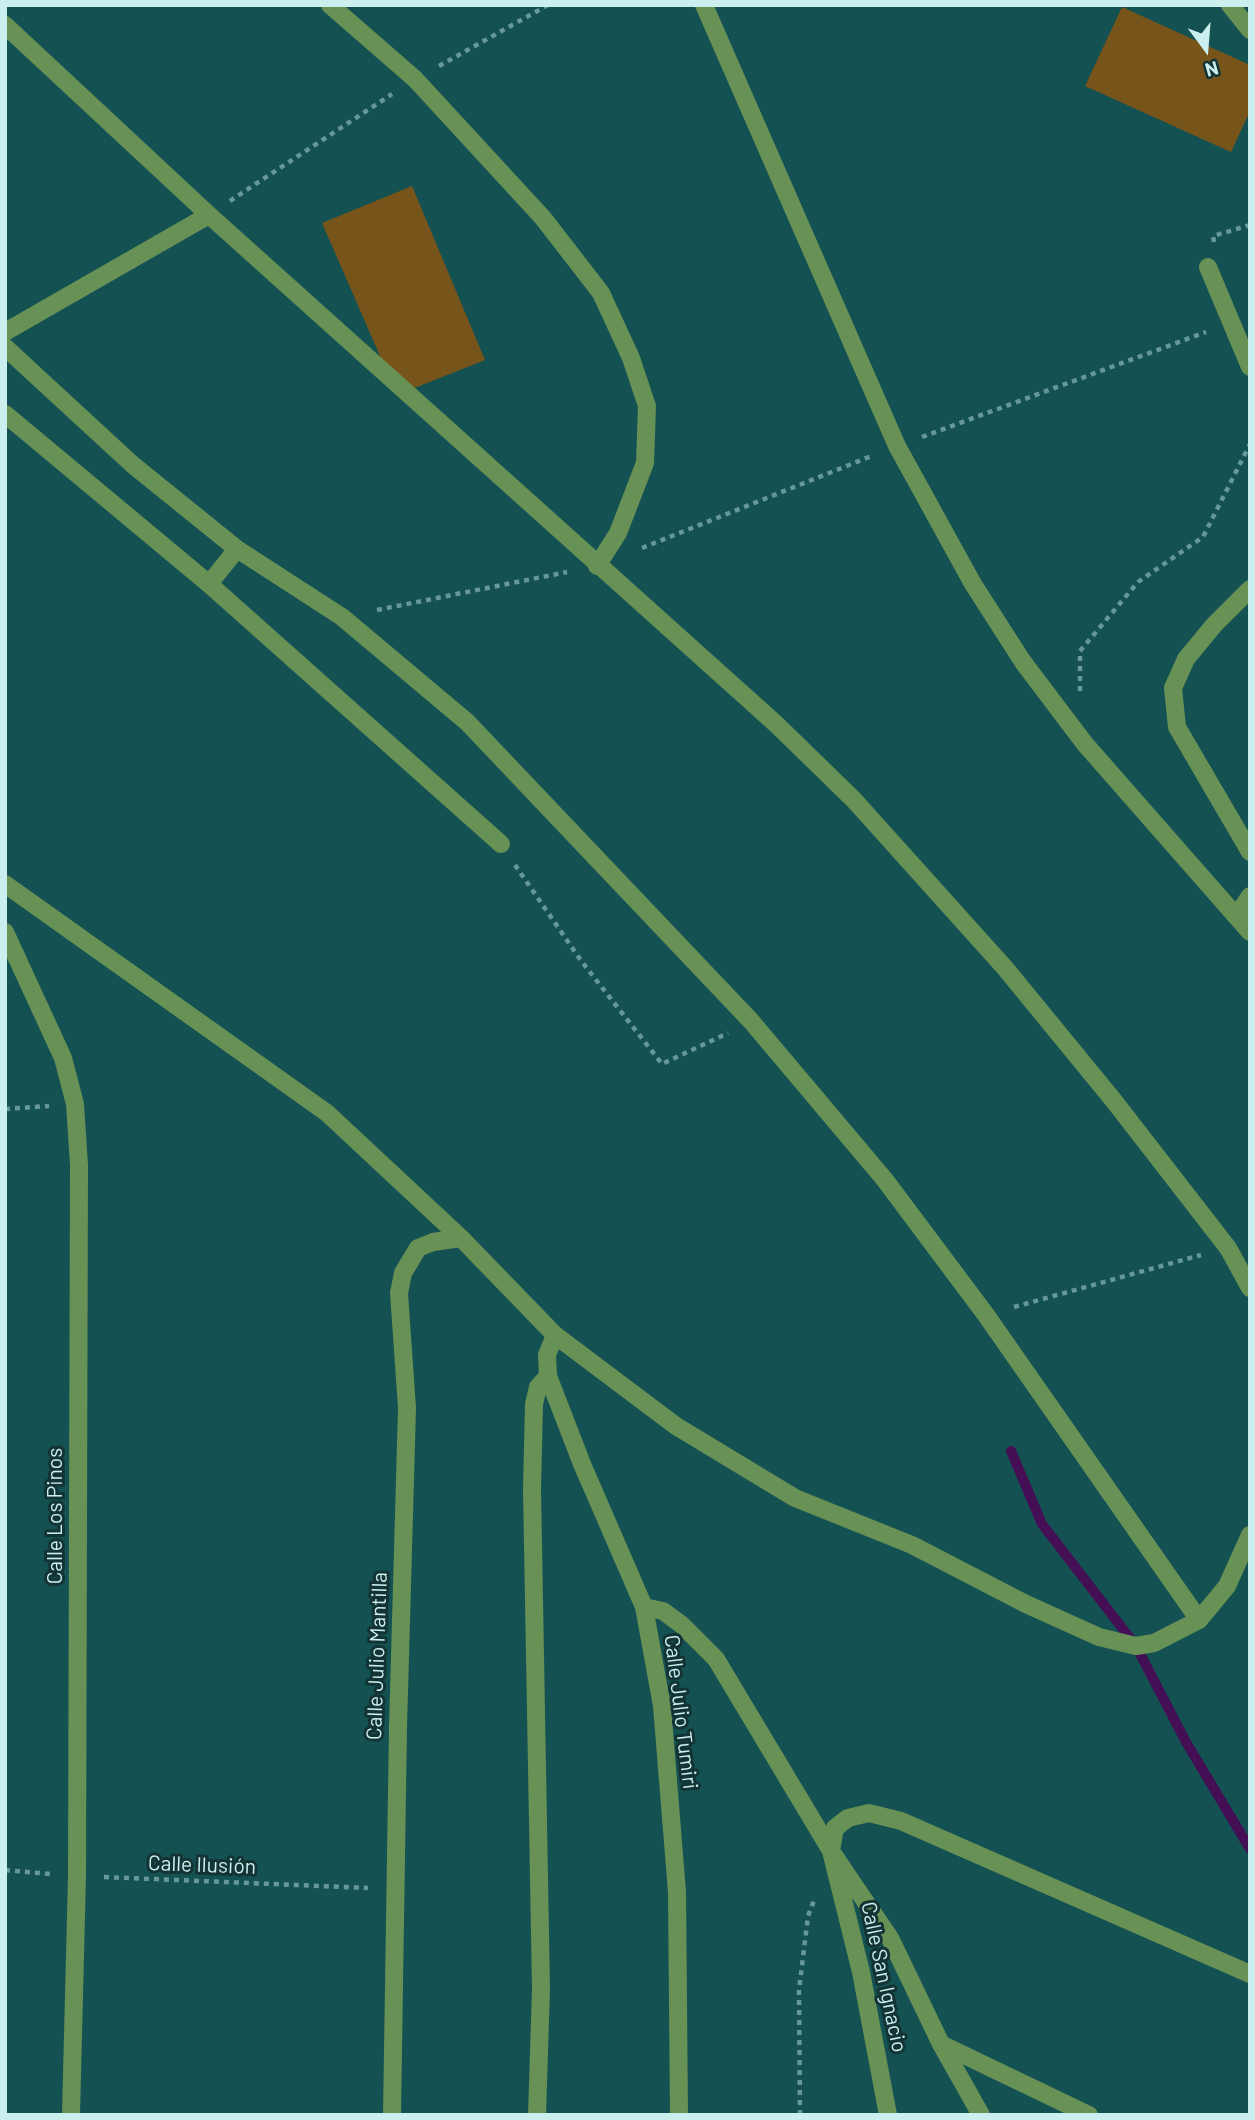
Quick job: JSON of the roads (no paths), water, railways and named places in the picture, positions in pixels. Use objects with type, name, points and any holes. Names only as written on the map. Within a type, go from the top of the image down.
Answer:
[{"type":"street","points":[[330,5],[415,79],[543,218],[601,293],[631,358],[647,406],[645,463],[618,533],[597,566]]},
{"type":"street","points":[[704,5],[897,446],[980,596],[1023,662],[1085,744],[1250,932]]},
{"type":"street","points":[[1230,5],[1250,30]]},
{"type":"street","points":[[5,25],[209,215],[776,724],[853,800],[1004,968],[1114,1101],[1228,1248],[1250,1288]]},
{"type":"street","points":[[5,332],[209,215]]},
{"type":"street","points":[[1208,267],[1250,367]]},
{"type":"street","points":[[5,347],[133,465],[237,549],[342,617],[467,722],[751,1021],[885,1181],[986,1315],[1199,1620]]},
{"type":"street","points":[[5,414],[209,584],[501,844]]},
{"type":"street","points":[[209,584],[237,549]]},
{"type":"street","points":[[1250,589],[1214,625],[1186,659],[1173,688],[1177,727],[1250,852]]},
{"type":"street","points":[[5,884],[327,1113],[461,1238],[555,1335],[676,1426],[795,1497],[912,1545],[1026,1604],[1099,1637],[1136,1646],[1154,1643],[1199,1620],[1227,1586],[1250,1535]]},
{"type":"street","points":[[1237,915],[1250,896]]},
{"type":"street","name":"Calle Los Pinos","points":[[5,932],[63,1058],[75,1104],[79,1165],[77,1876],[71,2115]]},
{"type":"street","name":"Calle Julio Mantilla","points":[[392,2115],[398,1727],[407,1408],[399,1293],[403,1273],[418,1248],[433,1242],[461,1238]]},
{"type":"street","name":"Calle Julio Tumiri","points":[[555,1335],[547,1354],[548,1376],[643,1607],[662,1706],[677,1892],[679,2115]]},
{"type":"street","points":[[537,2115],[541,1989],[534,1404],[538,1387],[548,1376]]},
{"type":"street","points":[[643,1607],[663,1611],[682,1625],[716,1659],[831,1851],[890,1938],[941,2044],[981,2115]]},
{"type":"street","points":[[831,1851],[835,1828],[848,1818],[869,1813],[901,1821],[1250,1974]]},
{"type":"street","name":"Calle San Ignacio","points":[[831,1851],[861,1972],[888,2115]]},
{"type":"street","points":[[941,2044],[1089,2115]]},
{"type":"waterway","points":[[1011,1451],[1042,1524],[1136,1646],[1186,1742],[1250,1849]]}]
